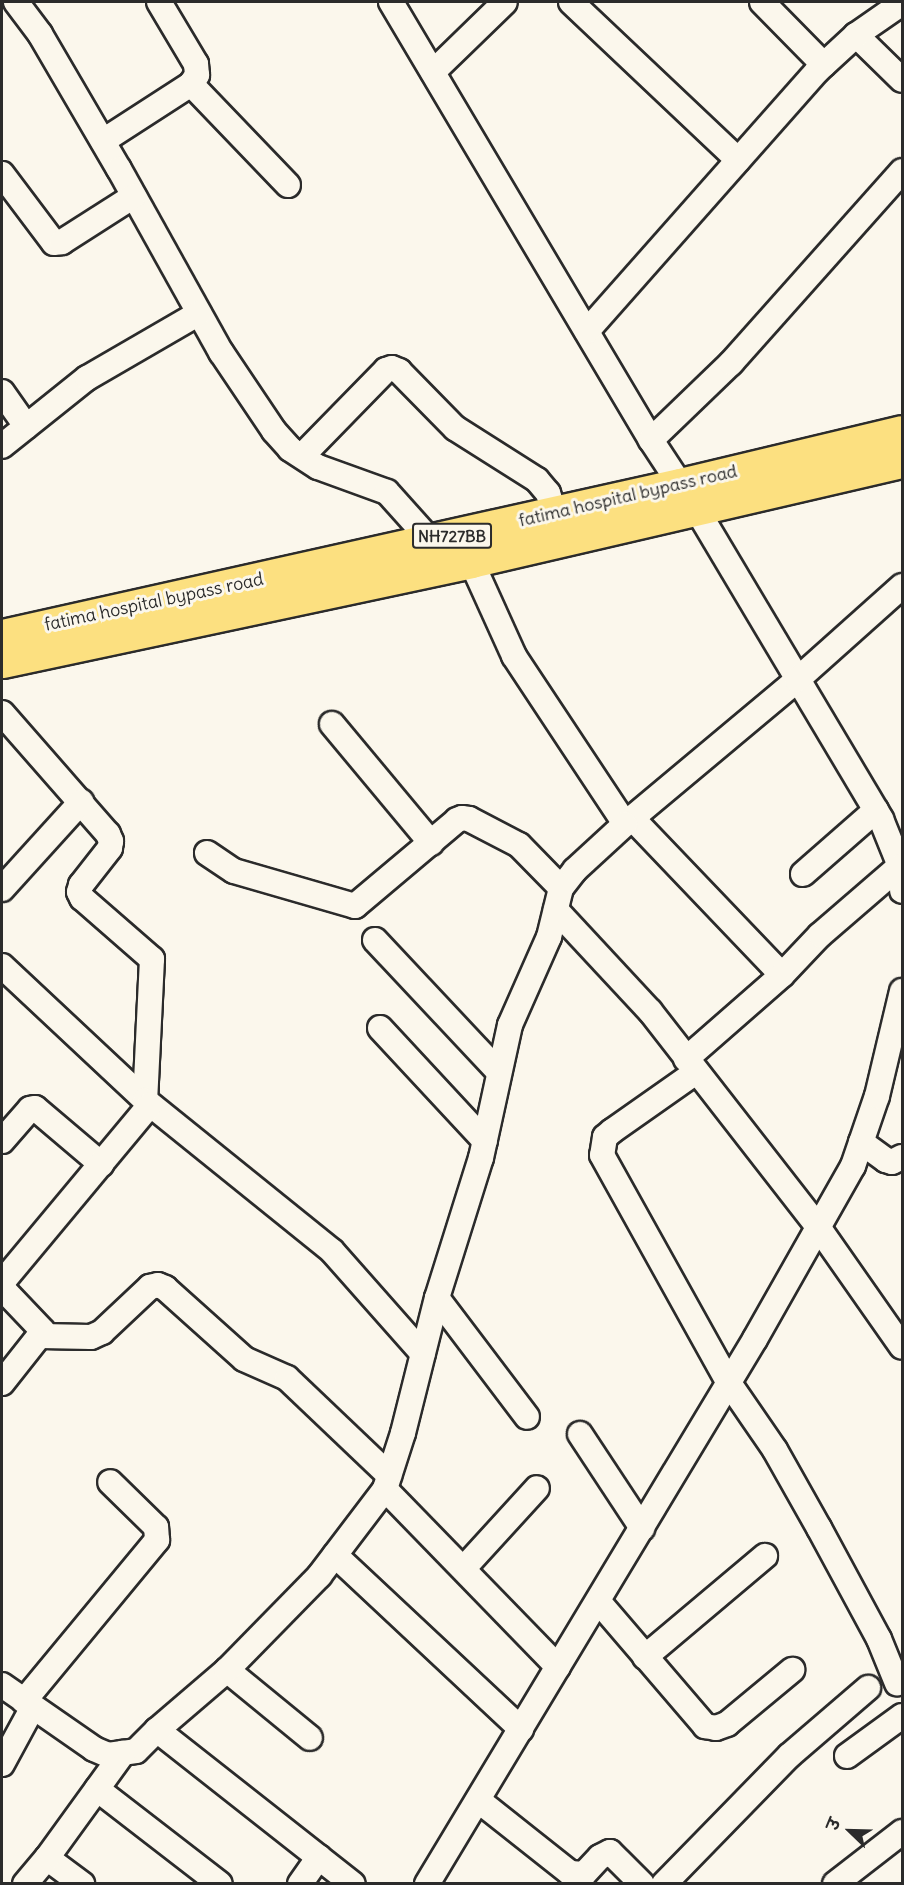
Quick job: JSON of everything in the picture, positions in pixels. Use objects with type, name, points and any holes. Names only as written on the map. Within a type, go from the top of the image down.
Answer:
[{"type":"highway","name":"fatima hospital bypass road","points":[[2,661],[471,561],[688,498],[898,447]]},
{"type":"highway","name":"fatima hospital bypass road","points":[[2,636],[554,512],[688,498]]},
{"type":"street","points":[[15,2],[40,34],[103,141],[221,352],[274,431],[290,449],[318,467],[387,492],[431,541]]},
{"type":"street","points":[[103,141],[191,84],[197,75],[196,64],[159,2]]},
{"type":"street","points":[[391,2],[651,440],[876,810],[900,866],[903,891]]},
{"type":"street","points":[[433,72],[505,2]]},
{"type":"street","points":[[571,2],[738,160]]},
{"type":"street","points":[[762,2],[824,65]]},
{"type":"street","points":[[586,331],[824,65],[856,34],[903,3]]},
{"type":"street","points":[[856,34],[903,80]]},
{"type":"street","points":[[191,84],[288,185]]},
{"type":"street","points":[[651,440],[731,363],[903,171]]},
{"type":"street","points":[[2,174],[54,243],[62,242],[134,196]]},
{"type":"street","points":[[2,446],[87,378],[199,313]]},
{"type":"street","points":[[302,456],[386,370],[393,368],[399,371],[455,428],[537,480],[548,493],[554,512]]},
{"type":"street","points":[[2,392],[26,426]]},
{"type":"street","points":[[471,561],[514,656],[629,821],[782,975]]},
{"type":"street","points":[[2,1685],[94,1749],[108,1755],[136,1751],[227,1670],[319,1576],[387,1482],[437,1298],[485,1141],[510,1025],[549,937],[558,899],[575,870],[629,821],[900,592]]},
{"type":"street","points":[[2,713],[108,834],[111,841],[110,848],[81,885],[79,892],[82,898],[153,959],[148,1102],[2,1285],[41,1326],[42,1336],[2,1383]]},
{"type":"street","points":[[332,724],[431,843]]},
{"type":"street","points":[[2,889],[81,802]]},
{"type":"street","points":[[804,874],[876,810]]},
{"type":"street","points":[[207,853],[234,871],[356,906],[457,820],[469,819],[519,845],[558,899],[650,1011],[818,1227],[903,1347]]},
{"type":"street","points":[[900,866],[820,935],[691,1065],[605,1137],[602,1155],[729,1383],[775,1450],[814,1518],[879,1639],[901,1688]]},
{"type":"street","points":[[375,940],[500,1072]]},
{"type":"street","points":[[2,966],[148,1102],[332,1251],[423,1354]]},
{"type":"street","points":[[427,1884],[729,1383],[853,1166],[877,1096],[903,991]]},
{"type":"street","points":[[380,1028],[485,1141]]},
{"type":"street","points":[[2,1141],[30,1109],[35,1108],[100,1164]]},
{"type":"street","points":[[861,1142],[886,1160],[892,1162],[903,1156]]},
{"type":"street","points":[[42,1336],[92,1337],[102,1332],[150,1287],[158,1285],[165,1288],[244,1359],[287,1378],[387,1482],[464,1568],[558,1667]]},
{"type":"street","points":[[437,1298],[527,1417]]},
{"type":"street","points":[[580,1434],[642,1528]]},
{"type":"street","points":[[2,1764],[28,1704],[157,1540],[156,1527],[110,1482]]},
{"type":"street","points":[[464,1568],[537,1488]]},
{"type":"street","points":[[335,1555],[521,1730]]},
{"type":"street","points":[[645,1657],[765,1557]]},
{"type":"street","points":[[598,1601],[705,1726],[716,1728],[727,1724],[792,1670]]},
{"type":"street","points":[[227,1670],[310,1738]]},
{"type":"street","points":[[664,1884],[790,1755],[868,1688]]},
{"type":"street","points":[[847,1756],[903,1716]]},
{"type":"street","points":[[157,1730],[353,1884]]},
{"type":"street","points":[[25,1884],[47,1858],[123,1753]]},
{"type":"street","points":[[97,1789],[219,1884]]},
{"type":"street","points":[[478,1800],[570,1873],[584,1874],[600,1857],[610,1852],[642,1884]]},
{"type":"street","points":[[835,1884],[903,1832]]},
{"type":"street","points":[[300,1884],[319,1857]]},
{"type":"street","points":[[47,1858],[82,1884]]}]
